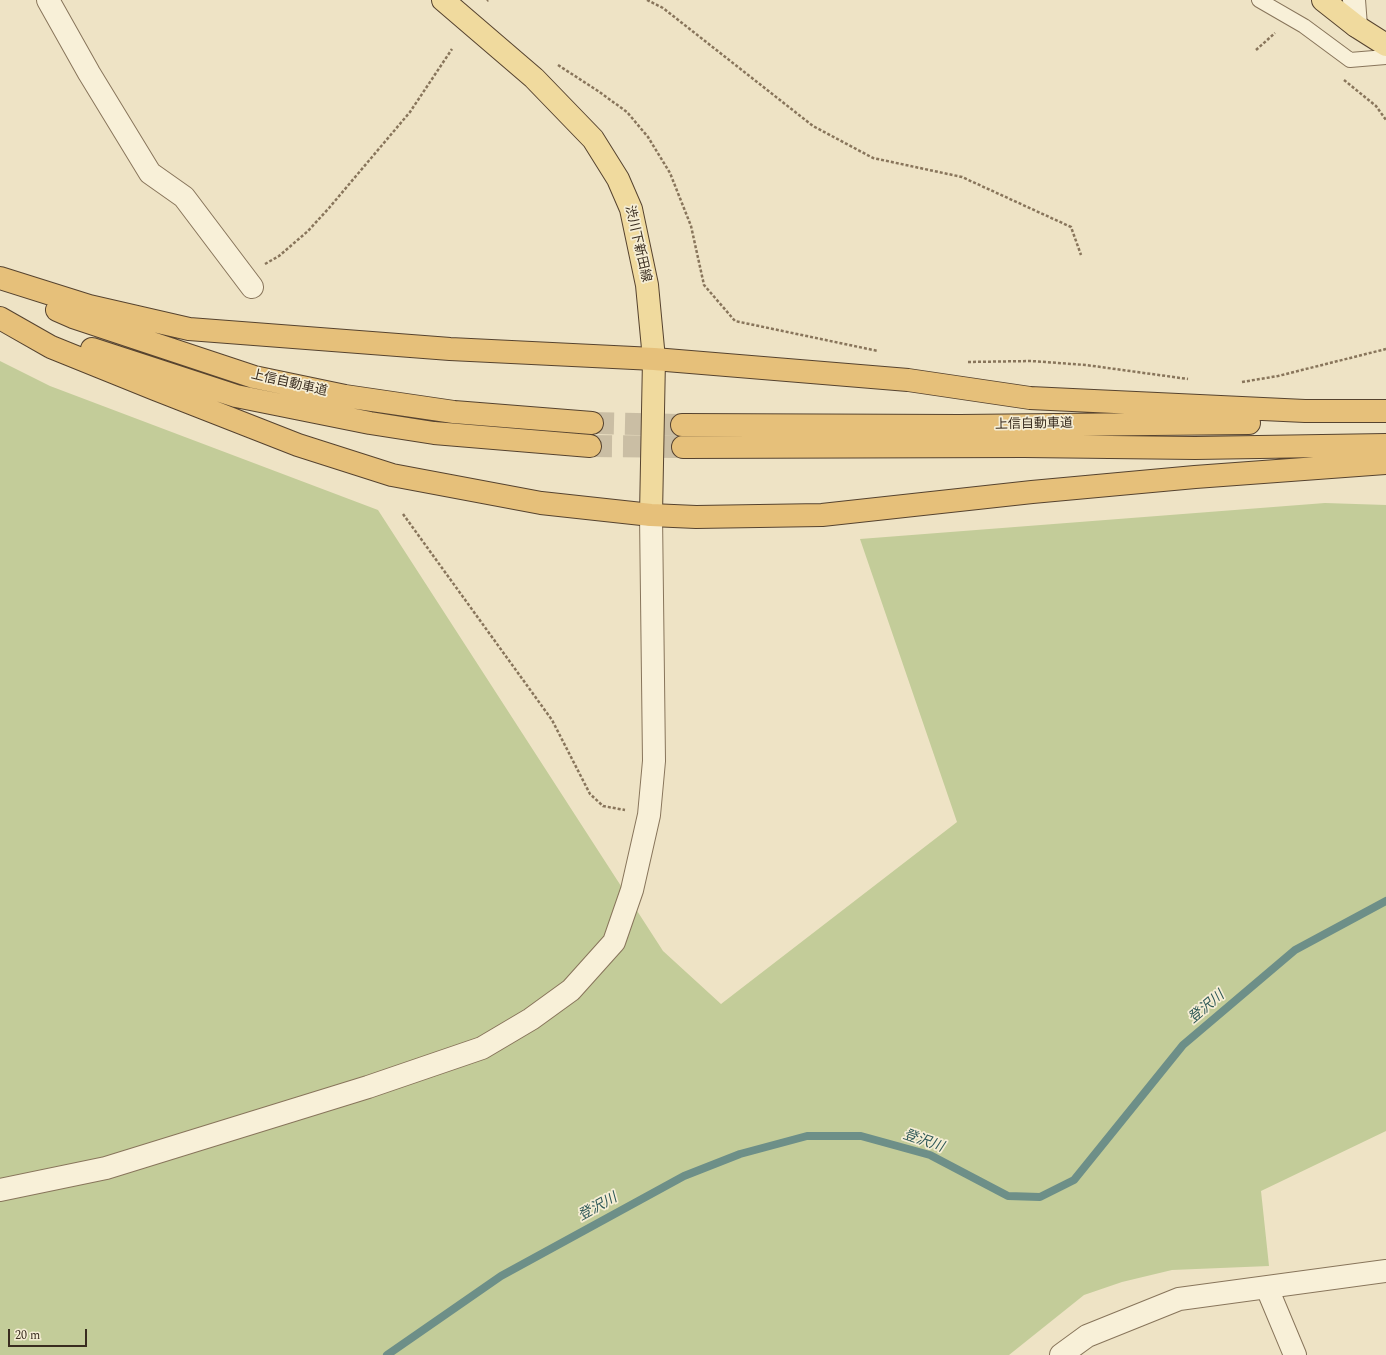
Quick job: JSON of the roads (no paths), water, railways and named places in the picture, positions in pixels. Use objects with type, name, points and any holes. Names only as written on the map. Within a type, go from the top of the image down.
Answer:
[{"type":"highway","points":[[0,278],[89,306],[189,329],[450,349],[654,359],[908,380],[1030,398],[1305,411],[1386,411]]},
{"type":"highway","name":"上信自動車道","points":[[0,283],[74,317],[254,377],[345,396],[454,412],[592,424]]},
{"type":"highway","name":"上信自動車道","points":[[0,314],[56,337],[236,396],[370,423],[434,433],[590,446]]},
{"type":"highway","points":[[0,318],[51,347],[155,389],[298,445],[392,475],[540,503],[651,515],[696,517],[822,516],[994,496],[1171,479],[1386,463]]},
{"type":"highway","name":"上信自動車道","points":[[682,425],[960,426],[1232,423],[1386,424]]},
{"type":"highway","name":"上信自動車道","points":[[683,447],[1024,446],[1195,448],[1386,445]]},
{"type":"main road","name":"渋川下新田線","points":[[443,0],[525,70],[560,103],[593,139],[618,179],[631,209],[641,250],[647,285],[654,359],[651,515]]},
{"type":"main road","points":[[1323,0],[1356,26],[1386,45]]},
{"type":"street","points":[[48,0],[89,73],[150,173],[184,197],[248,281]]},
{"type":"street","points":[[1354,0],[1356,26]]},
{"type":"street","points":[[0,1190],[114,1165],[368,1087],[482,1048],[531,1019],[571,990],[614,942],[632,890],[649,815],[654,761],[651,515]]},
{"type":"street","points":[[1061,1355],[1088,1336],[1179,1299],[1386,1271]]},
{"type":"street","points":[[1267,1288],[1295,1355]]},
{"type":"lane","points":[[1259,0],[1304,26],[1350,60],[1386,57]]},
{"type":"waterway","name":"登沢川","points":[[387,1355],[501,1276],[684,1176],[740,1154],[807,1136],[861,1136],[930,1155],[1008,1196],[1040,1197],[1074,1180],[1183,1045],[1295,950],[1386,901]]},
{"type":"tunnel","points":[[592,423],[682,425]]},
{"type":"tunnel","points":[[590,446],[683,447]]}]
